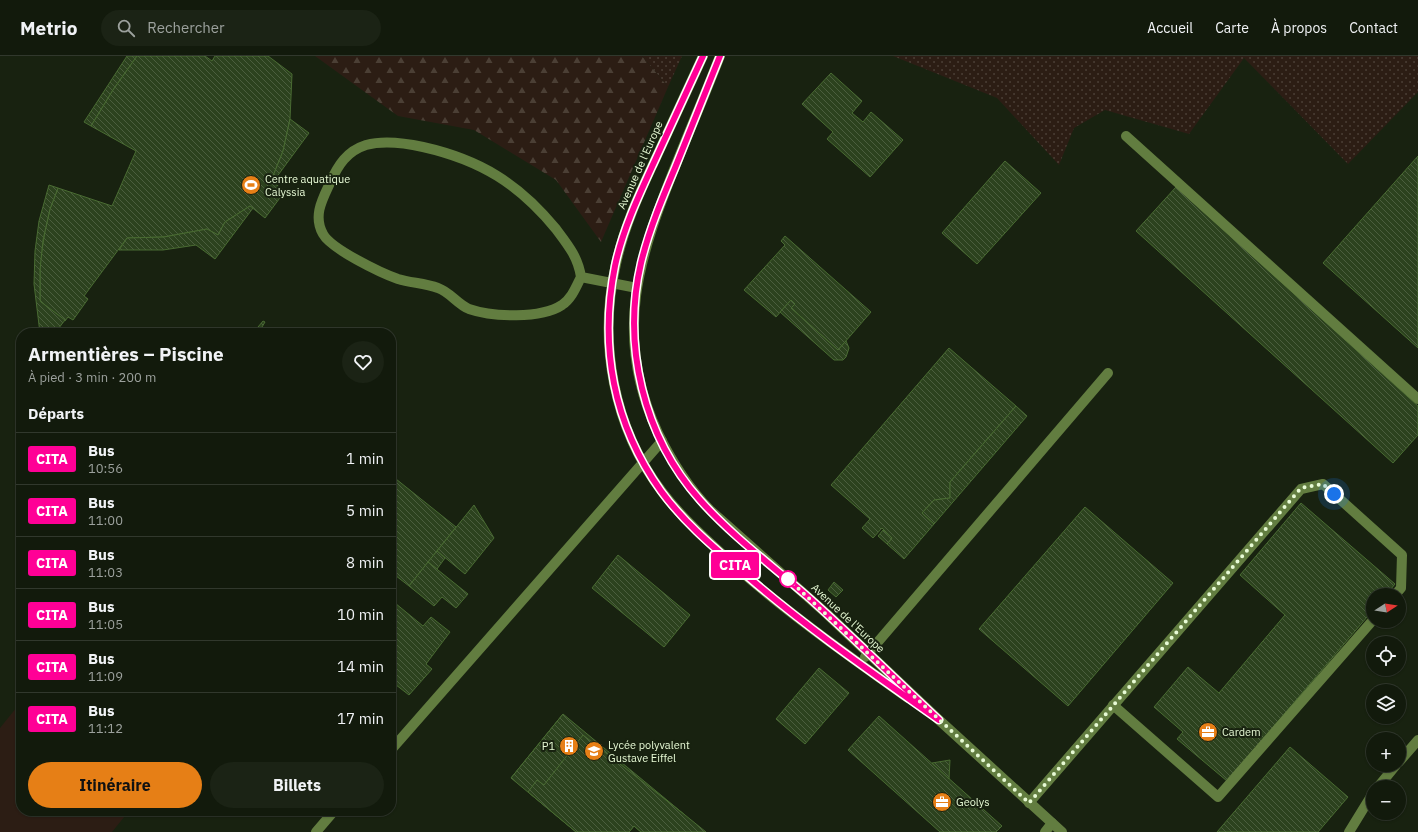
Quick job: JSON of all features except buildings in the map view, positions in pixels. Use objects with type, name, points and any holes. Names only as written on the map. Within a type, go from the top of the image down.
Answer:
[{"type":"street","name":"Avenue de l'Europe","points":[[703,56],[631,212],[620,246],[612,283],[608,320],[609,358],[612,375],[626,425],[643,461],[662,491],[672,504],[711,544],[798,618],[939,720]]},
{"type":"street","name":"Avenue de l'Europe","points":[[720,56],[655,218],[641,264],[637,288],[634,336],[640,379],[648,410],[662,441],[685,480],[710,510],[1062,832]]},
{"type":"street","points":[[1126,136],[1418,399]]},
{"type":"street","points":[[385,143],[417,146],[440,151],[459,157],[497,174],[527,197],[541,210],[574,253],[579,264],[580,277],[572,295],[563,304],[551,310],[524,314],[503,314],[469,309],[458,303],[440,288],[397,278],[341,251],[332,244],[321,231],[318,215],[320,205],[341,162],[348,154],[360,147],[385,143]]},
{"type":"street","points":[[580,277],[637,288]]},
{"type":"street","points":[[860,663],[1108,373]]},
{"type":"street","points":[[396,744],[662,441]]},
{"type":"street","points":[[1029,803],[1301,488],[1323,484],[1402,555],[1401,588]]},
{"type":"street","points":[[1113,706],[1218,797],[1366,628]]},
{"type":"street","points":[[1406,754],[1418,740]]},
{"type":"street","points":[[1384,780],[1390,772]]},
{"type":"street","points":[[1349,832],[1366,804]]},
{"type":"street","points":[[316,832],[330,816]]},
{"type":"street","points":[[1045,832],[1052,824]]},
{"type":"green space","points":[[315,56],[642,56],[668,87],[601,242],[556,180],[474,130],[398,116]]},
{"type":"green space","points":[[642,56],[682,56],[668,87]]},
{"type":"green space","points":[[893,56],[1418,56],[1418,92],[1348,164],[1244,58],[1189,134],[1105,110],[1074,128],[1059,165],[997,98]]},
{"type":"green space","points":[[16,708],[16,816],[125,816],[112,832],[0,832],[0,728]]},
{"type":"bus line","name":"CITA","points":[[703,56],[638,195],[625,229],[615,265],[609,302],[609,358],[619,405],[626,425],[652,477],[672,504],[697,531],[773,598],[814,631],[939,720],[827,614],[722,522],[698,498],[675,466],[662,441],[644,398],[636,358],[634,336],[634,312],[641,264],[655,218],[720,56]]},
{"type":"place","name":"Centre aquatique Calyssia","points":[[251,185]]},
{"type":"place","name":"Cardem","points":[[1208,732]]},
{"type":"place","name":"P1","points":[[569,746]]},
{"type":"place","name":"Lycée polyvalent Gustave Eiffel","points":[[594,751]]},
{"type":"place","name":"Geolys","points":[[942,802]]},
{"type":"route","points":[[788,579],[1029,803],[1301,488],[1323,484],[1334,494]]}]
